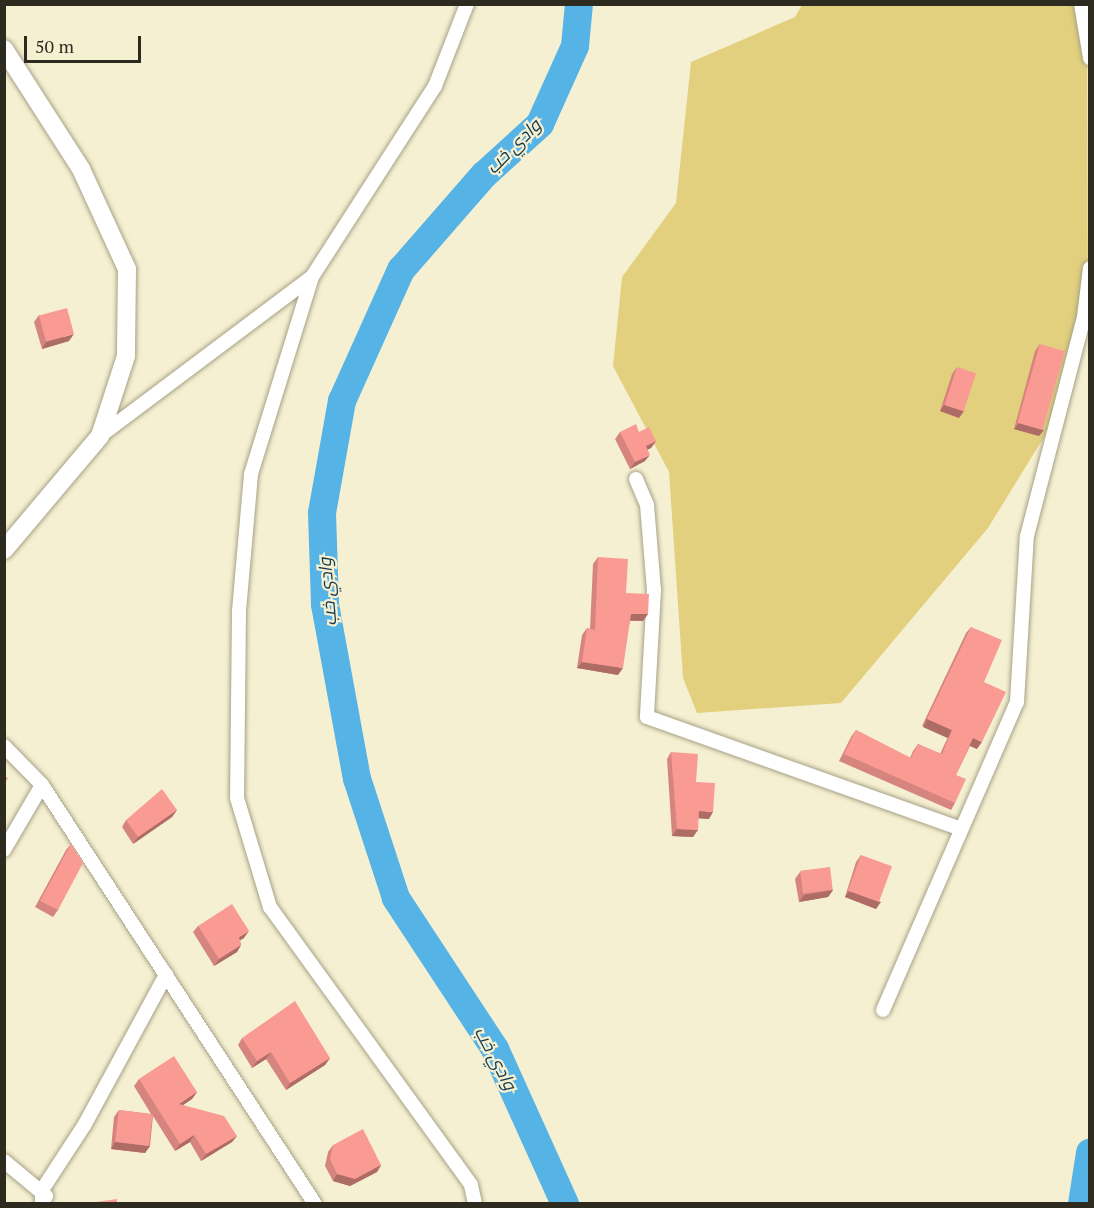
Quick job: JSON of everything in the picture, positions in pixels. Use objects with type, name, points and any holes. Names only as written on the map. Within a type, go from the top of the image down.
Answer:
[{"type":"street","points":[[467,4],[435,87],[312,278],[251,474],[239,611],[237,798],[270,907],[471,1185],[475,1203]]},
{"type":"street","points":[[1080,4],[1089,58]]},
{"type":"street","points":[[4,49],[81,169],[127,269],[126,356],[100,435]]},
{"type":"street","points":[[883,1010],[1017,702],[1027,536],[1084,317],[1089,268]]},
{"type":"street","points":[[4,550],[100,435],[312,278]]},
{"type":"street","points":[[636,479],[647,505],[654,590],[647,717],[961,829]]},
{"type":"street","points":[[4,746],[42,785],[315,1203]]},
{"type":"street","points":[[4,850],[42,785]]},
{"type":"street","points":[[42,1197],[86,1124],[165,975]]},
{"type":"street","points":[[4,1161],[50,1203]]},
{"type":"shaded area","points":[[802,5],[1087,5],[1088,323],[1044,437],[988,528],[841,703],[697,713],[683,678],[669,472],[613,366],[622,277],[676,203],[691,62],[795,17]]},
{"type":"building","points":[[67,308],[74,334],[46,342],[39,316]]},
{"type":"building","points":[[1040,344],[1065,351],[1042,430],[1017,423]]},
{"type":"building","points":[[957,367],[976,373],[964,411],[945,405]]},
{"type":"building","points":[[636,424],[639,432],[649,427],[656,441],[646,446],[650,455],[635,462],[620,432]]},
{"type":"building","points":[[598,557],[628,559],[626,593],[649,594],[648,614],[631,614],[623,668],[582,662],[587,628],[595,630]]},
{"type":"building","points":[[971,627],[1002,640],[984,682],[1006,692],[982,742],[973,738],[956,775],[966,779],[955,803],[844,754],[856,730],[911,758],[918,744],[942,754],[952,730],[927,719]]},
{"type":"building","points":[[671,752],[698,754],[696,782],[715,783],[713,812],[699,811],[698,830],[677,829]]},
{"type":"building","points":[[162,789],[177,810],[138,837],[126,820]]},
{"type":"building","points":[[71,844],[83,863],[58,910],[40,901]]},
{"type":"building","points":[[861,855],[892,866],[879,902],[848,891]]},
{"type":"building","points":[[830,867],[833,890],[803,893],[800,871]]},
{"type":"building","points":[[232,904],[249,931],[239,937],[241,945],[219,959],[198,926]]},
{"type":"building","points":[[295,1001],[330,1058],[290,1083],[271,1052],[257,1061],[242,1038]]},
{"type":"building","points":[[174,1056],[197,1092],[179,1104],[224,1116],[237,1136],[206,1154],[194,1135],[180,1144],[139,1079]]},
{"type":"building","points":[[119,1110],[153,1114],[149,1146],[115,1142]]},
{"type":"building","points":[[363,1129],[381,1165],[355,1179],[337,1174],[330,1159],[333,1145]]},
{"type":"building","points":[[117,1199],[117,1203],[96,1203],[96,1202]]},
{"type":"waterway","name":"وادي خب","points":[[565,1204],[495,1049],[396,898],[357,779],[325,604],[322,513],[342,401],[401,270],[484,175],[540,124],[575,46],[579,4]]},
{"type":"waterway","points":[[1082,1204],[1090,1153]]}]
